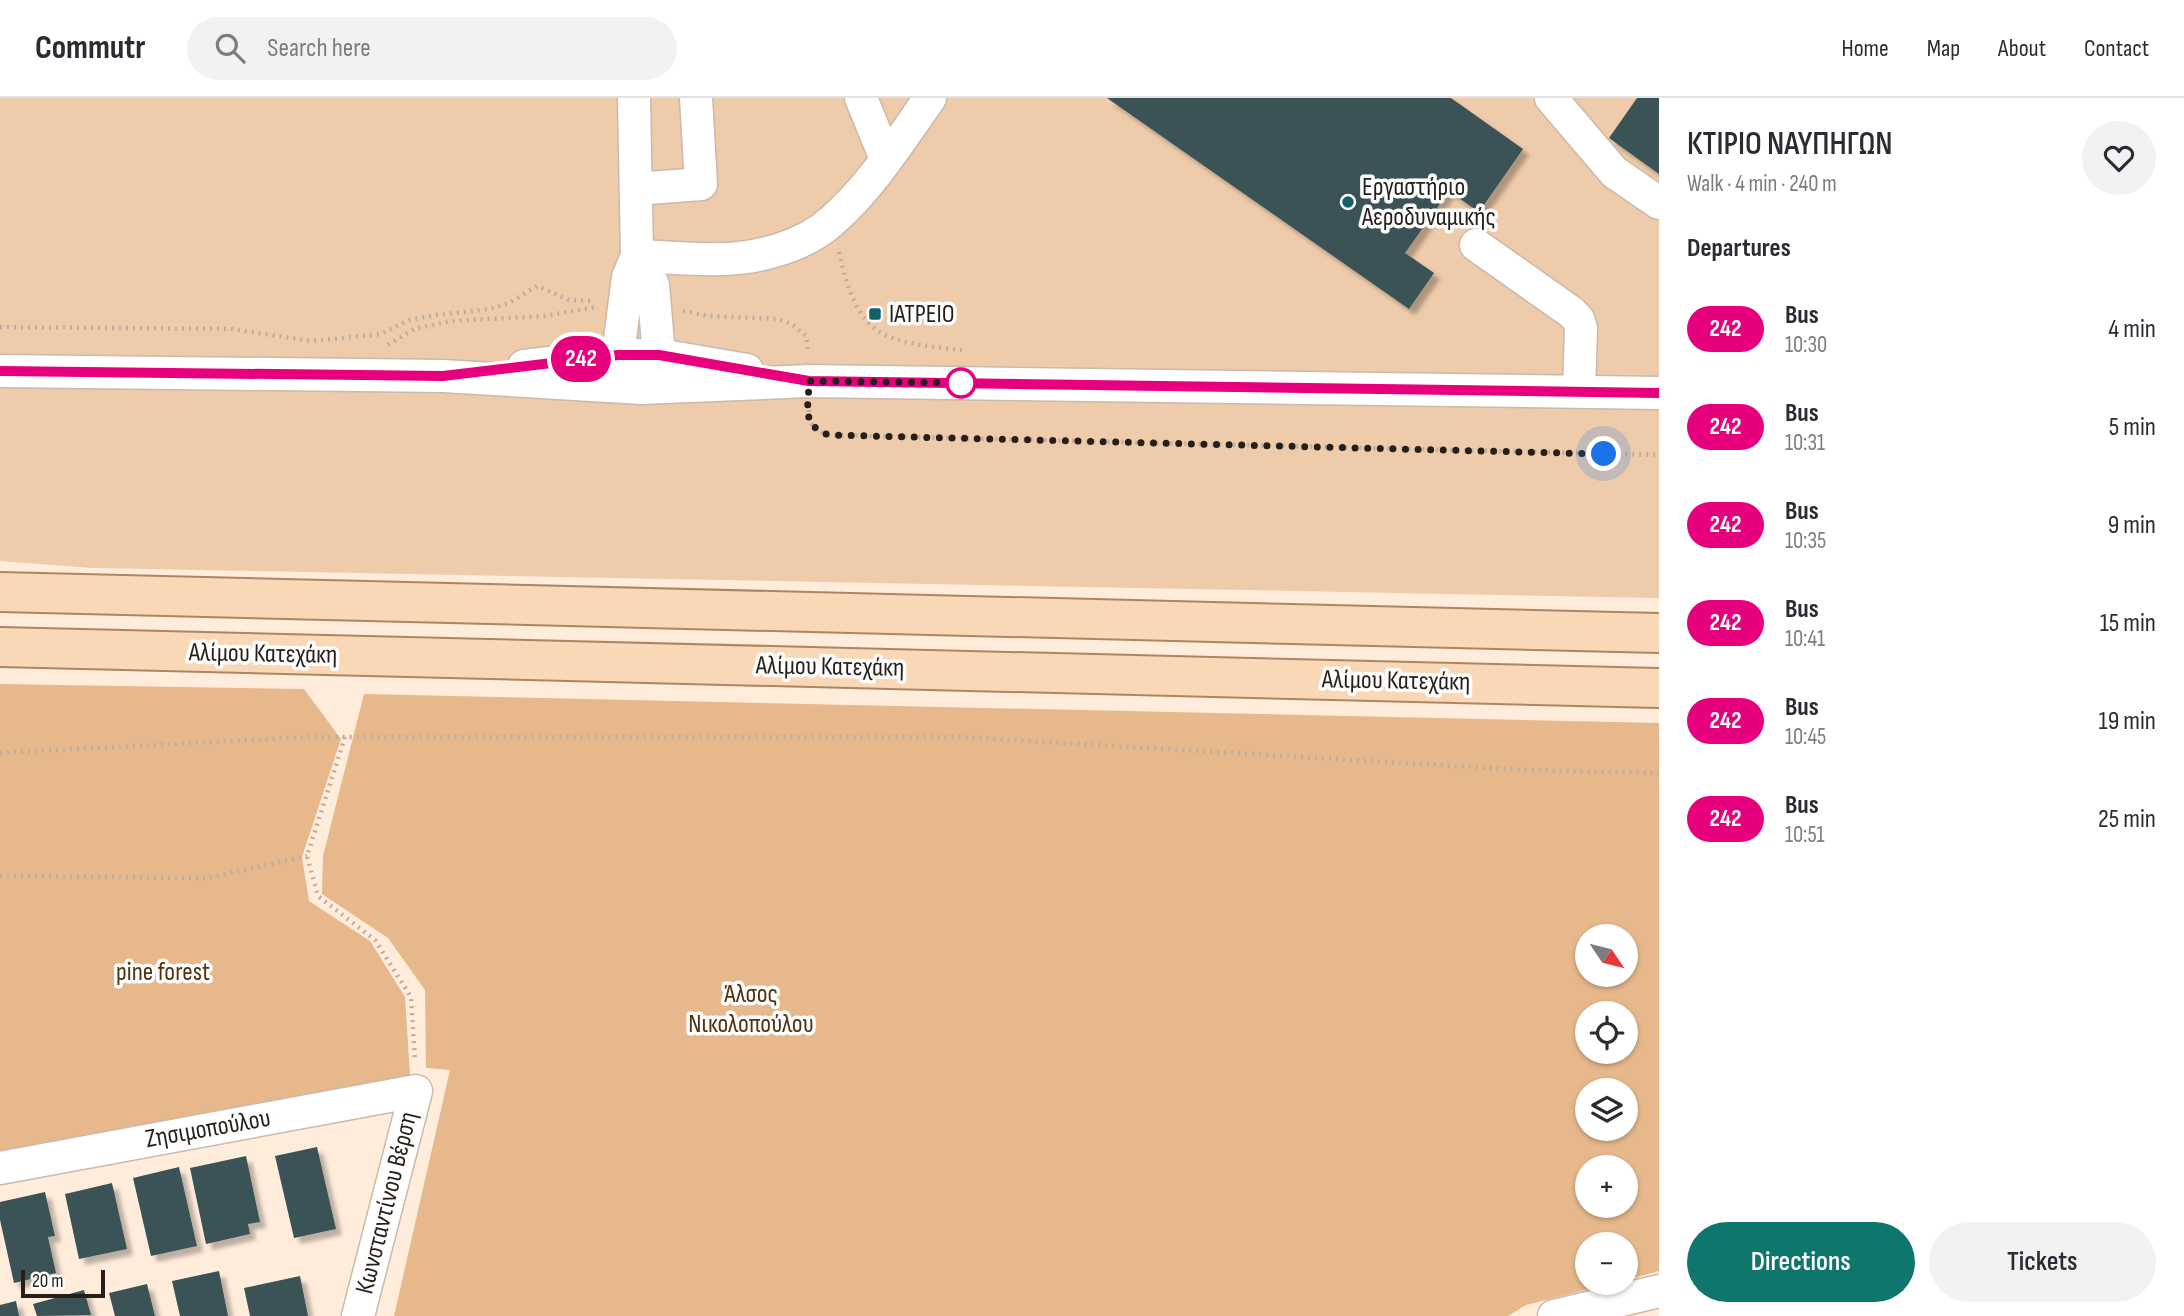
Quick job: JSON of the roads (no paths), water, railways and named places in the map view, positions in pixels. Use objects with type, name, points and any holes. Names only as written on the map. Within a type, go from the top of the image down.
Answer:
[{"type":"main road","name":"Αλίμου Κατεχάκη","points":[[0,592],[1659,633]]},
{"type":"main road","name":"Αλίμου Κατεχάκη","points":[[0,647],[1659,688]]},
{"type":"street","points":[[634,98],[637,256],[628,277],[659,355],[641,388]]},
{"type":"street","points":[[636,189],[701,184],[696,98]]},
{"type":"street","points":[[861,98],[886,159]]},
{"type":"street","points":[[637,256],[723,259],[764,254],[814,233],[832,222],[886,159],[930,98]]},
{"type":"street","points":[[1551,98],[1614,172],[1659,204]]},
{"type":"street","points":[[1476,245],[1578,319],[1581,328],[1579,391]]},
{"type":"street","points":[[618,355],[640,304]]},
{"type":"street","points":[[443,376],[618,355],[659,355],[809,381]]},
{"type":"street","points":[[618,355],[641,388]]},
{"type":"street","points":[[0,371],[443,376],[641,388],[809,381],[1659,393]]},
{"type":"street","name":"Ζησιμοπούλου","points":[[0,1168],[416,1091]]},
{"type":"street","name":"Κωνσταντίνου Βέρση","points":[[358,1316],[416,1091]]},
{"type":"street","points":[[1554,1316],[1659,1291]]},
{"type":"place","name":"Εργαστήριο Αεροδυναμικής","points":[[1348,202]]},
{"type":"place","name":"ΙΑΤΡΕΙΟ","points":[[875,314]]},
{"type":"park label","name":"pine forest","points":[[163,972]]},
{"type":"park label","name":"Άλσος Νικολοπούλου","points":[[751,1009]]}]
